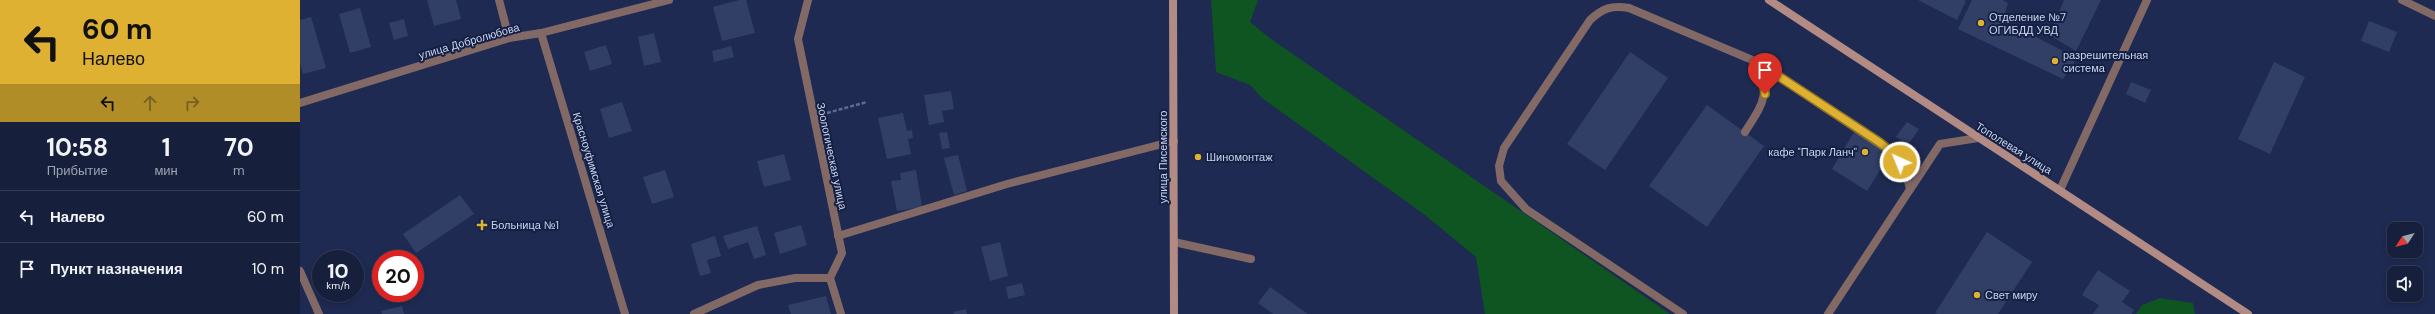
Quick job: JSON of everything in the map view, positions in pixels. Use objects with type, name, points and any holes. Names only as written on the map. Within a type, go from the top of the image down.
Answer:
[{"type":"main road","name":"улица Писемского","points":[[1173,0],[1174,314]]},
{"type":"main road","name":"Тополевая улица","points":[[1769,0],[2248,314]]},
{"type":"street","points":[[499,0],[509,38]]},
{"type":"street","name":"улица Добролюбова","points":[[300,103],[509,38],[541,33],[669,0]]},
{"type":"street","name":"Зоологическая улица","points":[[808,0],[798,39],[842,253],[830,278]]},
{"type":"street","points":[[2060,190],[2147,0]]},
{"type":"street","points":[[2402,0],[2435,16]]},
{"type":"street","points":[[1683,314],[1526,209],[1501,181],[1499,166],[1504,148],[1590,20],[1602,10],[1615,6],[1629,8],[1757,62],[1894,154],[1905,170],[1910,189]]},
{"type":"street","name":"Красноуфимская улица","points":[[541,33],[625,314]]},
{"type":"street","points":[[1745,132],[1765,94],[1764,82],[1757,62]]},
{"type":"street","points":[[1828,314],[1940,144],[1978,138]]},
{"type":"street","points":[[838,236],[1007,184],[1174,141]]},
{"type":"street","points":[[1174,242],[1250,258]]},
{"type":"street","points":[[300,271],[319,314]]},
{"type":"street","points":[[694,314],[758,285],[795,278],[830,278],[841,314]]},
{"type":"path","points":[[813,117],[867,102]]},
{"type":"green space","points":[[1211,0],[1258,0],[1250,22],[1271,39],[1670,314],[1485,314],[1476,257],[1425,215],[1262,98],[1250,85],[1216,72]]},
{"type":"green space","points":[[2160,298],[2193,303],[2195,314],[2136,314],[2142,305]]},
{"type":"building","points":[[427,0],[456,0],[461,19],[434,26]]},
{"type":"building","points":[[739,0],[746,0],[755,33],[722,41],[713,7]]},
{"type":"building","points":[[1918,0],[1963,0],[1966,1],[1957,20]]},
{"type":"building","points":[[1972,0],[2002,0],[2008,3],[2003,20],[2077,58],[2063,79],[1958,29]]},
{"type":"building","points":[[2064,0],[2101,0],[2076,51],[2049,35]]},
{"type":"building","points":[[360,8],[371,47],[350,53],[339,14]]},
{"type":"building","points":[[311,17],[326,68],[303,74],[300,63],[300,20]]},
{"type":"building","points":[[404,19],[408,36],[394,40],[389,23]]},
{"type":"building","points":[[2369,21],[2397,32],[2389,52],[2361,41]]},
{"type":"building","points":[[654,33],[661,62],[644,66],[638,37]]},
{"type":"building","points":[[606,45],[612,64],[590,71],[584,52]]},
{"type":"building","points":[[731,46],[734,57],[714,62],[712,51]]},
{"type":"building","points":[[1630,52],[1668,78],[1605,170],[1567,144]]},
{"type":"building","points":[[2274,62],[2305,77],[2270,154],[2238,139]]},
{"type":"building","points":[[2131,82],[2151,90],[2145,103],[2126,94]]},
{"type":"building","points":[[951,91],[954,109],[942,111],[944,122],[929,125],[924,95]]},
{"type":"building","points":[[622,102],[632,131],[609,138],[600,109]]},
{"type":"building","points":[[1707,105],[1764,146],[1707,227],[1649,186]]},
{"type":"building","points":[[903,113],[907,131],[912,130],[913,138],[908,139],[911,154],[887,159],[878,118]]},
{"type":"building","points":[[1907,122],[1919,129],[1908,145],[1896,137]]},
{"type":"building","points":[[947,132],[950,148],[942,149],[939,133]]},
{"type":"building","points":[[1854,132],[1890,154],[1867,191],[1832,169]]},
{"type":"building","points":[[784,154],[791,180],[764,187],[757,161]]},
{"type":"building","points":[[958,155],[967,191],[954,195],[944,158]]},
{"type":"building","points":[[665,170],[674,197],[652,204],[643,177]]},
{"type":"building","points":[[916,170],[922,207],[897,211],[891,181],[901,180],[900,173]]},
{"type":"building","points":[[460,195],[474,214],[420,250],[414,250],[403,234]]},
{"type":"building","points":[[801,225],[807,245],[780,254],[774,233]]},
{"type":"building","points":[[757,226],[766,255],[754,259],[748,242],[728,249],[723,236]]},
{"type":"building","points":[[1987,232],[2032,262],[1998,314],[1935,313]]},
{"type":"building","points":[[715,236],[721,256],[707,260],[711,273],[700,276],[691,244]]},
{"type":"building","points":[[1000,242],[1008,276],[990,281],[981,247]]},
{"type":"building","points":[[2098,270],[2130,291],[2122,302],[2134,310],[2132,314],[2093,314],[2099,305],[2082,295]]},
{"type":"building","points":[[1022,283],[1025,295],[1008,299],[1006,287]]},
{"type":"building","points":[[1270,287],[1308,314],[1273,314],[1258,303]]},
{"type":"building","points":[[826,296],[831,314],[791,314],[788,305]]},
{"type":"building","points":[[402,306],[404,314],[382,314],[381,311]]},
{"type":"building","points":[[966,309],[967,314],[954,314],[953,312]]},
{"type":"place","name":"Отделение №7 ОГИБДД УВД","points":[[1981,23]]},
{"type":"place","name":"разрешительная система","points":[[2055,61]]},
{"type":"place","name":"кафе \"Парк Ланч\"","points":[[1865,152]]},
{"type":"place","name":"Шиномонтаж","points":[[1198,157]]},
{"type":"place","name":"Больница №1","points":[[482,225]]},
{"type":"place","name":"Свет миру","points":[[1977,295]]},
{"type":"route","points":[[1765,94],[1764,82],[1757,62],[1879,142],[1894,154],[1900,162]]}]
